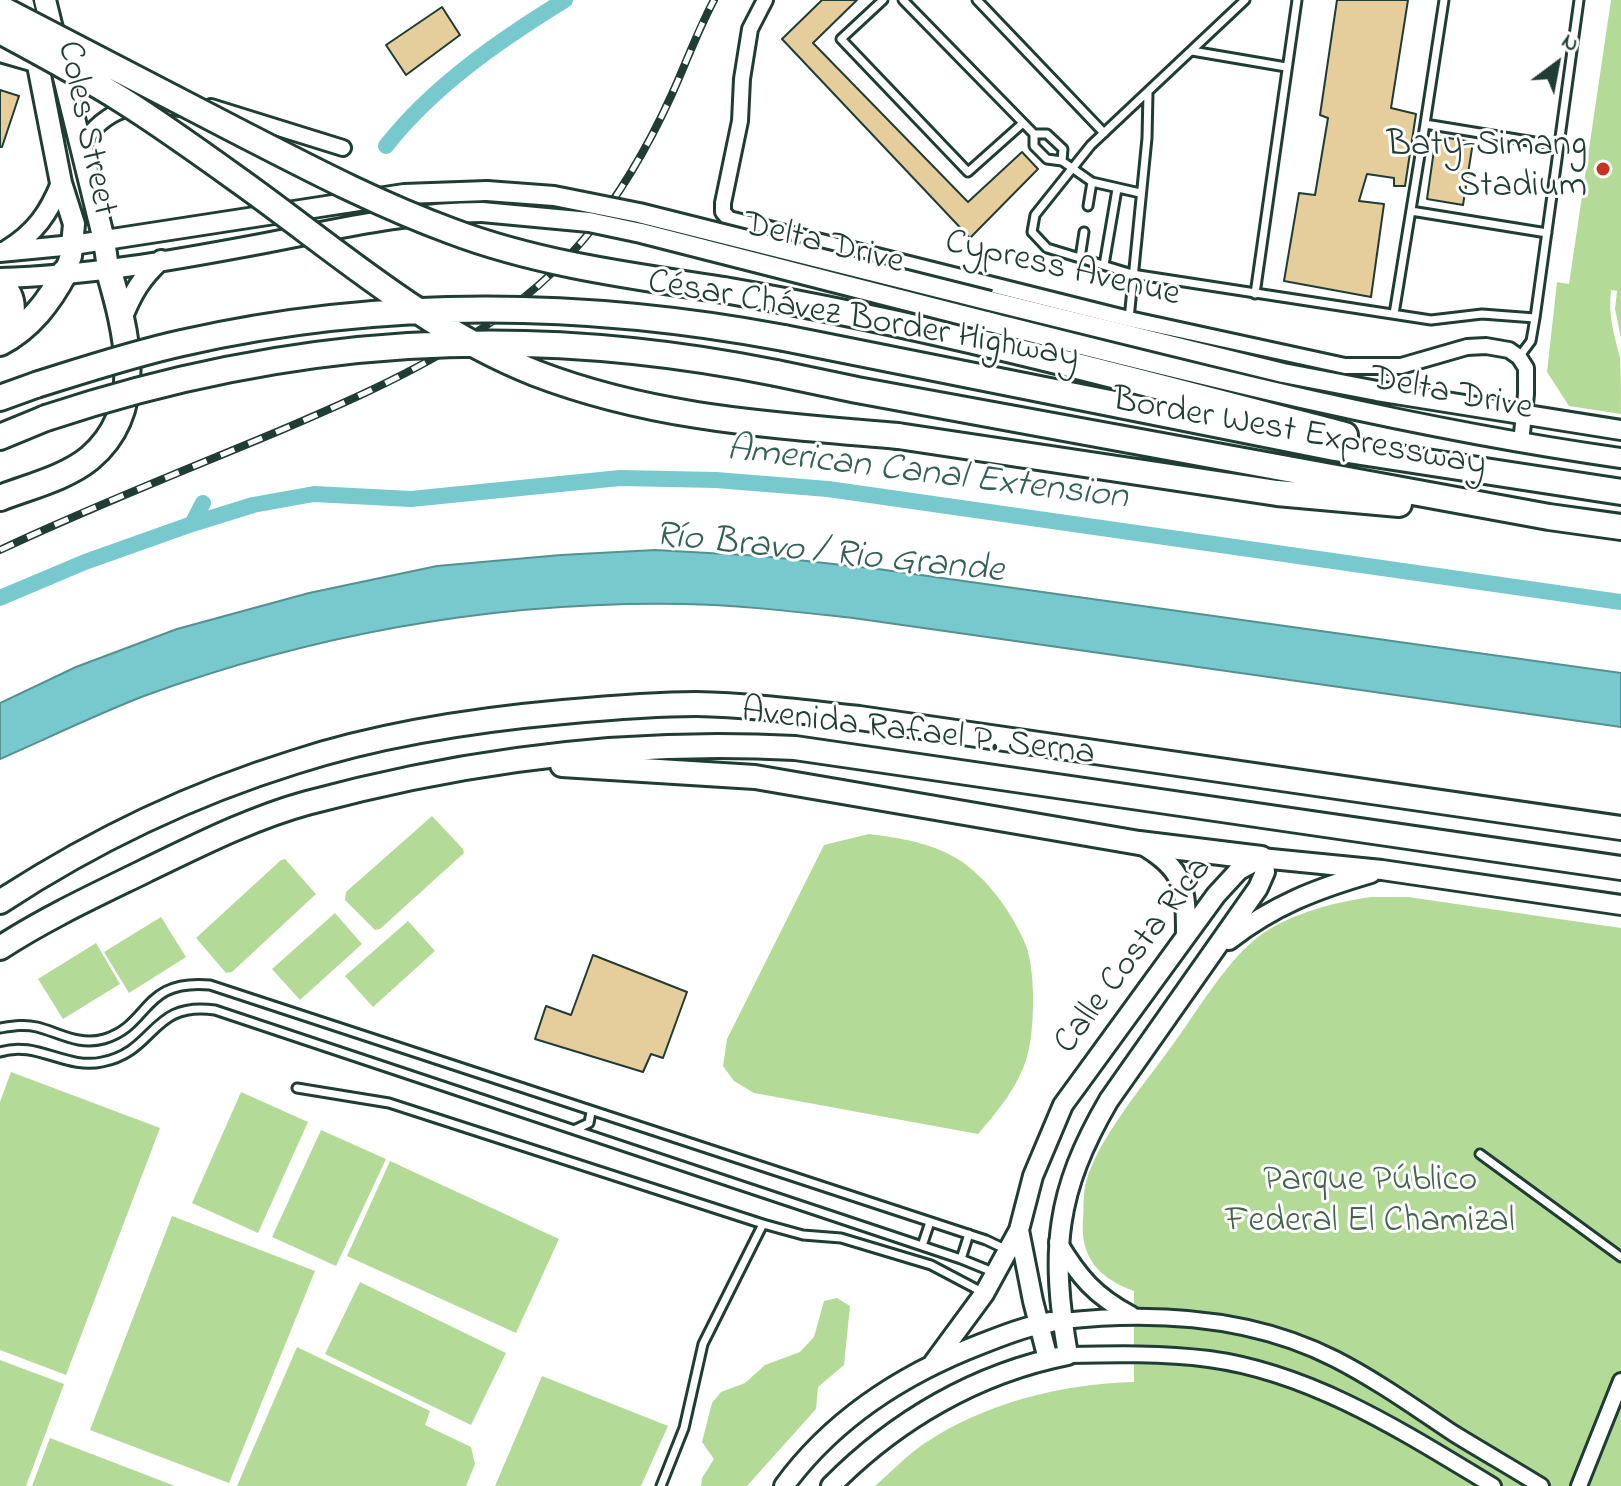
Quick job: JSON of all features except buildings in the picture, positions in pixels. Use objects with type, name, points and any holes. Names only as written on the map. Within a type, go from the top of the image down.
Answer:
[{"type":"highway","points":[[0,8],[325,176],[454,233],[538,257],[615,273],[846,311],[1010,348],[1502,476]]},
{"type":"highway","points":[[0,31],[122,100],[424,314],[488,352],[578,388],[637,405],[754,425],[898,436],[1277,493],[1549,517],[1621,527]]},
{"type":"highway","points":[[0,498],[66,472],[89,459],[107,439],[118,420],[127,391],[129,368],[122,319],[108,268]]},
{"type":"highway","points":[[0,341],[17,334],[32,320],[46,304],[65,272]]},
{"type":"highway","points":[[0,285],[11,299],[12,318],[0,341]]},
{"type":"highway","name":"César Chávez Border Highway","points":[[0,398],[117,359],[248,330],[405,311],[483,309],[606,314],[693,322],[1335,448],[1621,492]]},
{"type":"highway","name":"Border West Expressway","points":[[0,437],[46,418],[129,392],[263,362],[400,345],[563,344],[698,358],[1549,517]]},
{"type":"highway","name":"Avenida Rafael P. Serna","points":[[0,902],[149,820],[296,761],[445,727],[624,706],[696,704],[859,718],[1621,828]]},
{"type":"highway","name":"Avenida Rafael P. Serna","points":[[0,948],[69,908],[188,850],[306,803],[451,770],[669,745],[795,748],[1621,868]]},
{"type":"highway","points":[[525,760],[587,769],[664,770],[755,777],[1139,843],[1261,858]]},
{"type":"main road","points":[[4,0],[28,26]]},
{"type":"main road","name":"Coles Street","points":[[22,0],[61,183],[74,224],[73,245],[65,272]]},
{"type":"main road","name":"Coles Street","points":[[45,0],[104,240],[108,268]]},
{"type":"main road","points":[[51,23],[59,0]]},
{"type":"main road","points":[[2,252],[32,234],[43,221],[61,183]]},
{"type":"main road","name":"Delta Drive","points":[[2,252],[73,245],[404,194],[487,191],[554,196],[613,207],[1283,373],[1621,430]]},
{"type":"main road","name":"Delta Drive","points":[[0,278],[108,268],[257,244],[376,220],[426,214],[482,212],[565,219],[641,233],[1251,388],[1521,443],[1621,458]]},
{"type":"main road","points":[[122,319],[133,291],[143,276],[161,260]]},
{"type":"main road","points":[[1139,843],[1165,858],[1181,883],[1186,901],[1186,935]]},
{"type":"main road","points":[[1261,858],[1382,870],[1621,905]]},
{"type":"main road","name":"Calle Costa Rica","points":[[1048,1359],[1019,1230],[1033,1176],[1063,1105],[1186,935],[1239,870],[1261,858],[1265,872],[1258,888],[1109,1100],[1087,1136],[1074,1167],[1062,1207],[1057,1266],[1068,1355]]},
{"type":"main road","points":[[1211,954],[1280,905],[1313,890],[1382,870]]},
{"type":"main road","points":[[934,1362],[984,1294],[1019,1230]]},
{"type":"main road","points":[[784,1486],[821,1442],[855,1412],[934,1362],[1040,1324],[1062,1321]]},
{"type":"main road","points":[[831,1486],[859,1458],[898,1427],[941,1400],[995,1377],[1068,1355]]},
{"type":"street","name":"Cypress Avenue","points":[[765,0],[750,29],[740,121],[723,203],[723,212],[729,219],[1129,319],[1345,366],[1401,366],[1467,347],[1486,346],[1509,350],[1519,357]]},
{"type":"street","points":[[57,51],[235,115],[343,148]]},
{"type":"street","points":[[0,54],[38,65]]},
{"type":"street","points":[[80,146],[102,120],[116,112],[142,106],[235,115]]},
{"type":"street","points":[[1519,357],[1526,368],[1521,443]]},
{"type":"street","points":[[1058,1242],[1075,1271],[1094,1292],[1131,1315]]},
{"type":"street","points":[[1062,1321],[1131,1315],[1193,1318],[1291,1340],[1333,1358],[1376,1382],[1541,1486]]},
{"type":"street","points":[[1068,1355],[1159,1354],[1211,1359],[1293,1380],[1357,1409],[1493,1486]]},
{"type":"street","points":[[1579,1486],[1621,1381]]},
{"type":"lane","points":[[883,0],[841,39],[968,172],[1023,123]]},
{"type":"lane","points":[[903,0],[1034,134],[1047,134],[1063,149],[1062,161]]},
{"type":"lane","points":[[977,0],[1104,133]]},
{"type":"lane","points":[[1245,0],[1104,133],[1035,215],[1032,232],[1047,248],[1132,274],[1431,320],[1482,314],[1535,318]]},
{"type":"lane","points":[[1255,294],[1297,0]]},
{"type":"lane","points":[[1394,314],[1444,0]]},
{"type":"lane","points":[[1519,357],[1531,341],[1535,318],[1579,0]]},
{"type":"lane","points":[[1192,51],[1286,67]]},
{"type":"lane","points":[[1129,319],[1147,138],[1148,93]]},
{"type":"lane","points":[[1425,124],[1559,146]]},
{"type":"lane","points":[[1034,134],[1034,146],[1047,159],[1062,161],[1092,182],[1140,193]]},
{"type":"lane","points":[[1088,206],[1092,182]]},
{"type":"lane","points":[[1104,265],[1117,189]]},
{"type":"lane","points":[[1411,211],[1547,233]]},
{"type":"lane","points":[[1080,258],[1084,232]]},
{"type":"lane","points":[[0,1028],[23,1025],[79,1042],[94,1041],[119,1032],[161,993],[191,984],[210,985],[969,1234],[1010,1251]]},
{"type":"lane","points":[[0,1052],[16,1047],[30,1048],[72,1062],[103,1062],[131,1051],[173,1013],[186,1008],[215,1010],[961,1259],[996,1274]]},
{"type":"lane","points":[[297,1088],[389,1103],[763,1224],[803,1235],[841,1238],[931,1265],[984,1294]]},
{"type":"lane","points":[[574,1129],[589,1123],[591,1112]]},
{"type":"lane","points":[[1480,1154],[1621,1257]]},
{"type":"lane","points":[[922,1246],[930,1222]]},
{"type":"lane","points":[[661,1486],[684,1428],[703,1344],[763,1224]]},
{"type":"lane","points":[[961,1259],[969,1234]]},
{"type":"green space","points":[[1611,0],[1621,0],[1621,338],[1615,309],[1617,291],[1611,290],[1610,308],[1620,358],[1621,414],[1569,406],[1547,372],[1557,282],[1569,284]]},
{"type":"green space","points":[[432,816],[464,853],[380,929],[375,930],[345,900],[346,892]]},
{"type":"green space","points":[[869,834],[925,844],[967,866],[996,895],[1013,919],[1029,954],[1033,1000],[1027,1057],[1013,1088],[978,1134],[754,1093],[734,1081],[723,1066],[727,1039],[824,845]]},
{"type":"green space","points":[[285,859],[316,894],[232,972],[226,973],[196,938]]},
{"type":"green space","name":"Parque Público Federal El Chamizal","points":[[1371,897],[1408,897],[1621,928],[1621,1486],[875,1486],[922,1445],[946,1430],[997,1407],[1078,1387],[1134,1382],[1134,1291],[1101,1273],[1088,1255],[1085,1244],[1084,1191],[1092,1165],[1124,1110],[1215,985],[1250,944],[1262,934],[1301,914]]},
{"type":"green space","points":[[335,913],[362,944],[300,1000],[272,969]]},
{"type":"green space","points":[[161,917],[186,957],[129,993],[104,952]]},
{"type":"green space","points":[[408,921],[435,951],[373,1007],[345,976]]},
{"type":"green space","points":[[96,943],[120,984],[63,1019],[38,979]]},
{"type":"green space","points":[[11,1072],[160,1128],[66,1375],[0,1350],[0,1102]]},
{"type":"green space","points":[[241,1092],[308,1122],[258,1233],[192,1203]]},
{"type":"green space","points":[[321,1130],[386,1159],[336,1266],[272,1237]]},
{"type":"green space","points":[[390,1161],[559,1239],[516,1333],[347,1256]]},
{"type":"green space","points":[[172,1216],[315,1271],[229,1483],[90,1430]]},
{"type":"green space","points":[[360,1282],[506,1353],[471,1425],[325,1354]]},
{"type":"green space","points":[[837,1298],[850,1306],[844,1365],[818,1387],[816,1409],[747,1486],[701,1486],[702,1478],[714,1459],[702,1442],[712,1403],[721,1392],[745,1383],[765,1365],[800,1352],[814,1337],[824,1301]]},
{"type":"green space","points":[[297,1347],[430,1411],[425,1425],[471,1447],[475,1464],[466,1486],[237,1486]]},
{"type":"green space","points":[[0,1360],[64,1384],[26,1486],[0,1486]]},
{"type":"green space","points":[[542,1376],[668,1426],[641,1486],[495,1486]]},
{"type":"green space","points":[[50,1438],[175,1486],[32,1486]]},
{"type":"water","points":[[655,550],[762,556],[878,569],[1621,673],[1621,727],[853,618],[726,606],[615,605],[478,615],[342,638],[209,674],[144,696],[0,759],[0,703],[76,667],[177,629],[309,593],[437,566]]},
{"type":"waterway","points":[[386,146],[446,84],[516,31],[565,0]]},
{"type":"waterway","name":"American Canal Extension","points":[[0,598],[85,562],[253,505],[314,494],[411,499],[620,478],[716,480],[828,489],[1621,602]]},
{"type":"waterway","points":[[192,524],[203,503]]},
{"type":"railway","points":[[0,550],[362,394],[443,353],[518,302],[553,272],[584,239],[622,187],[663,113],[714,0]]},
{"type":"place","name":"Baty-Simang Stadium","points":[[1603,169]]},
{"type":"water label","name":"Río Bravo / Rio Grande","points":[[829,556]]}]
